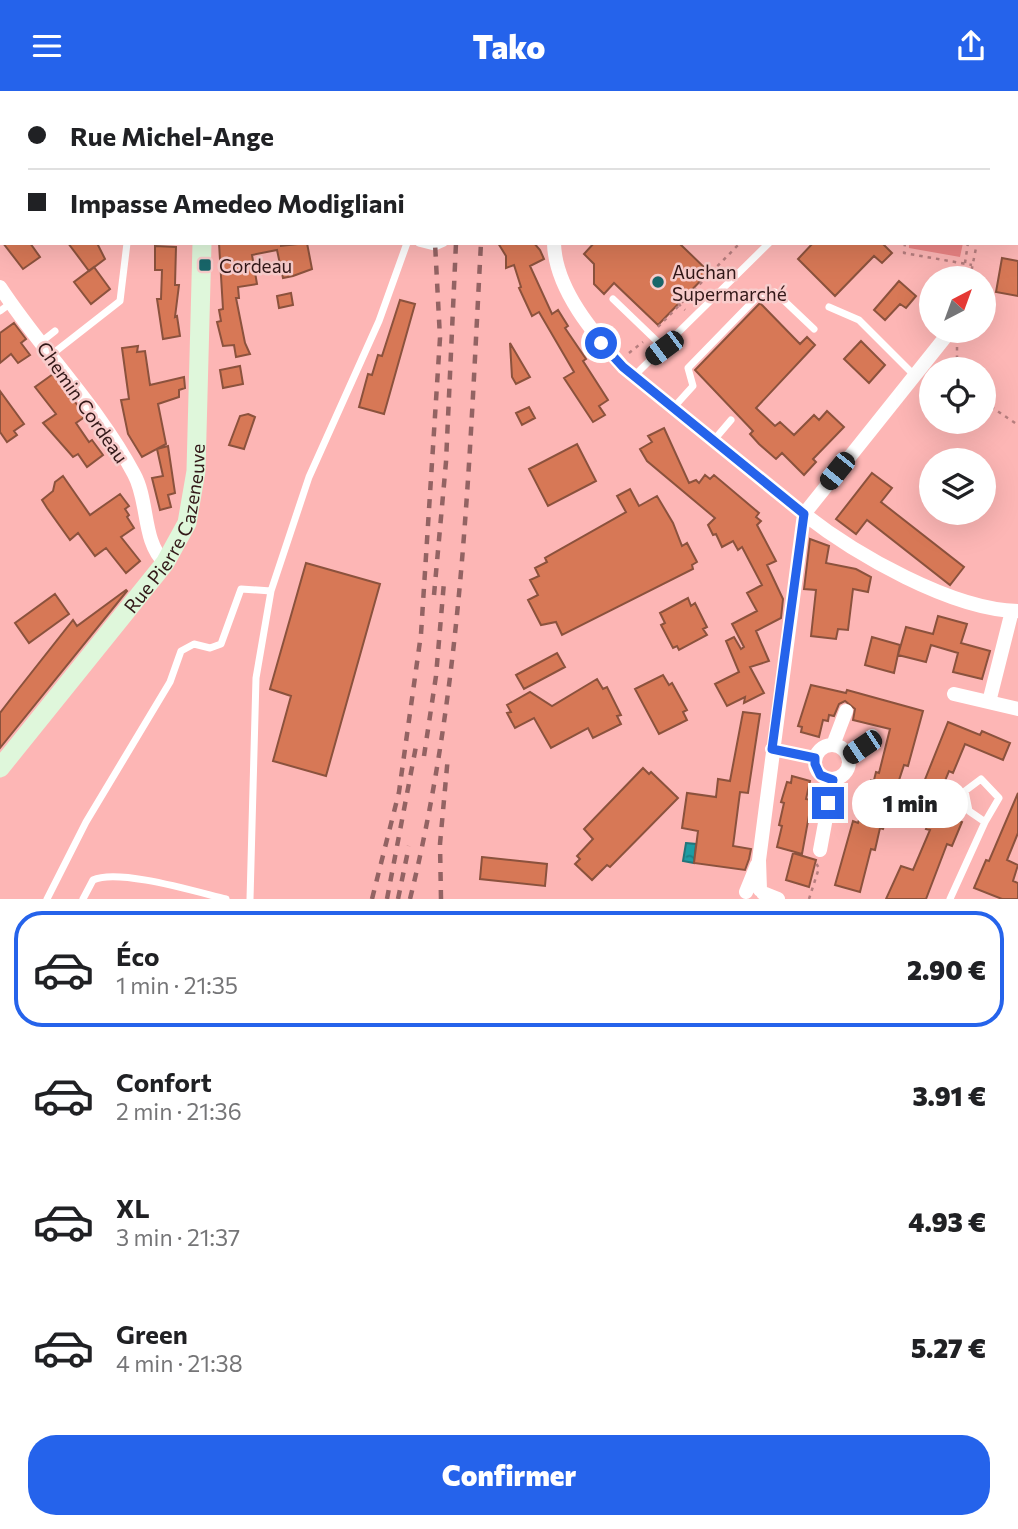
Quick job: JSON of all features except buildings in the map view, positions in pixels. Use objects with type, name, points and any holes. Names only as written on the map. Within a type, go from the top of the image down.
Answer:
[{"type":"street","name":"Rue Pierre Cazeneuve","points":[[0,768],[165,563],[187,523],[195,489],[202,245]]},
{"type":"street","points":[[554,245],[557,266],[578,307],[601,343],[634,376],[804,514],[853,547],[922,585],[960,600],[1015,611],[989,702]]},
{"type":"street","name":"Chemin Cordeau","points":[[0,287],[5,307],[41,342],[136,476],[155,552],[165,563]]},
{"type":"street","points":[[778,899],[756,895],[772,749],[804,514],[941,343]]},
{"type":"street","points":[[954,694],[1018,709]]},
{"type":"street","points":[[833,745],[846,711]]},
{"type":"street","points":[[848,756],[870,742],[872,736]]},
{"type":"street","points":[[820,850],[833,780],[846,772],[848,756],[842,748],[833,745],[820,750],[815,764],[820,775],[833,780]]},
{"type":"street","points":[[772,749],[815,758]]},
{"type":"lane","points":[[51,355],[120,301],[127,245]]},
{"type":"lane","points":[[250,899],[256,678],[271,591],[309,477],[379,321],[406,245]]},
{"type":"lane","points":[[634,376],[694,320],[767,245]]},
{"type":"lane","points":[[674,407],[693,386],[688,368],[759,295],[775,292],[814,329]]},
{"type":"lane","points":[[613,299],[664,348]]},
{"type":"lane","points":[[830,307],[859,320],[916,377]]},
{"type":"lane","points":[[41,342],[55,331]]},
{"type":"lane","points":[[714,440],[732,420]]},
{"type":"lane","points":[[47,899],[86,822],[170,682],[181,652],[194,644],[210,648],[221,644],[241,589],[271,591]]},
{"type":"lane","points":[[950,899],[985,821],[999,798],[981,779],[965,792],[969,811],[985,821]]},
{"type":"lane","points":[[83,899],[93,880],[111,875],[180,887],[226,899]]},
{"type":"path","points":[[618,361],[650,335],[738,245]]},
{"type":"path","points":[[905,245],[904,253],[972,265],[977,245]]},
{"type":"path","points":[[965,263],[968,245]]},
{"type":"path","points":[[672,298],[694,320]]},
{"type":"path","points":[[996,410],[1018,425]]},
{"type":"path","points":[[809,899],[819,868],[816,864],[820,850]]},
{"type":"shaded area","points":[[909,245],[963,245],[960,257],[909,248]]},
{"type":"water","points":[[686,843],[696,844],[694,863],[683,861]]},
{"type":"railway","points":[[372,899],[399,792],[421,634],[440,338],[435,245]]},
{"type":"railway","points":[[434,595],[446,462],[456,245]]},
{"type":"railway","points":[[410,899],[428,818],[453,655],[467,491],[481,245]]},
{"type":"railway","points":[[424,756],[436,676],[444,582]]},
{"type":"railway","points":[[387,899],[417,741]]},
{"type":"railway","points":[[441,899],[440,844],[448,756]]},
{"type":"railway","points":[[398,899],[409,846]]},
{"type":"place","name":"Cordeau","points":[[205,265]]},
{"type":"place","name":"Auchan Supermarché","points":[[658,282]]},
{"type":"route","points":[[601,343],[623,367],[804,514],[799,533],[772,749],[815,758],[820,775],[833,780],[828,803]]}]
